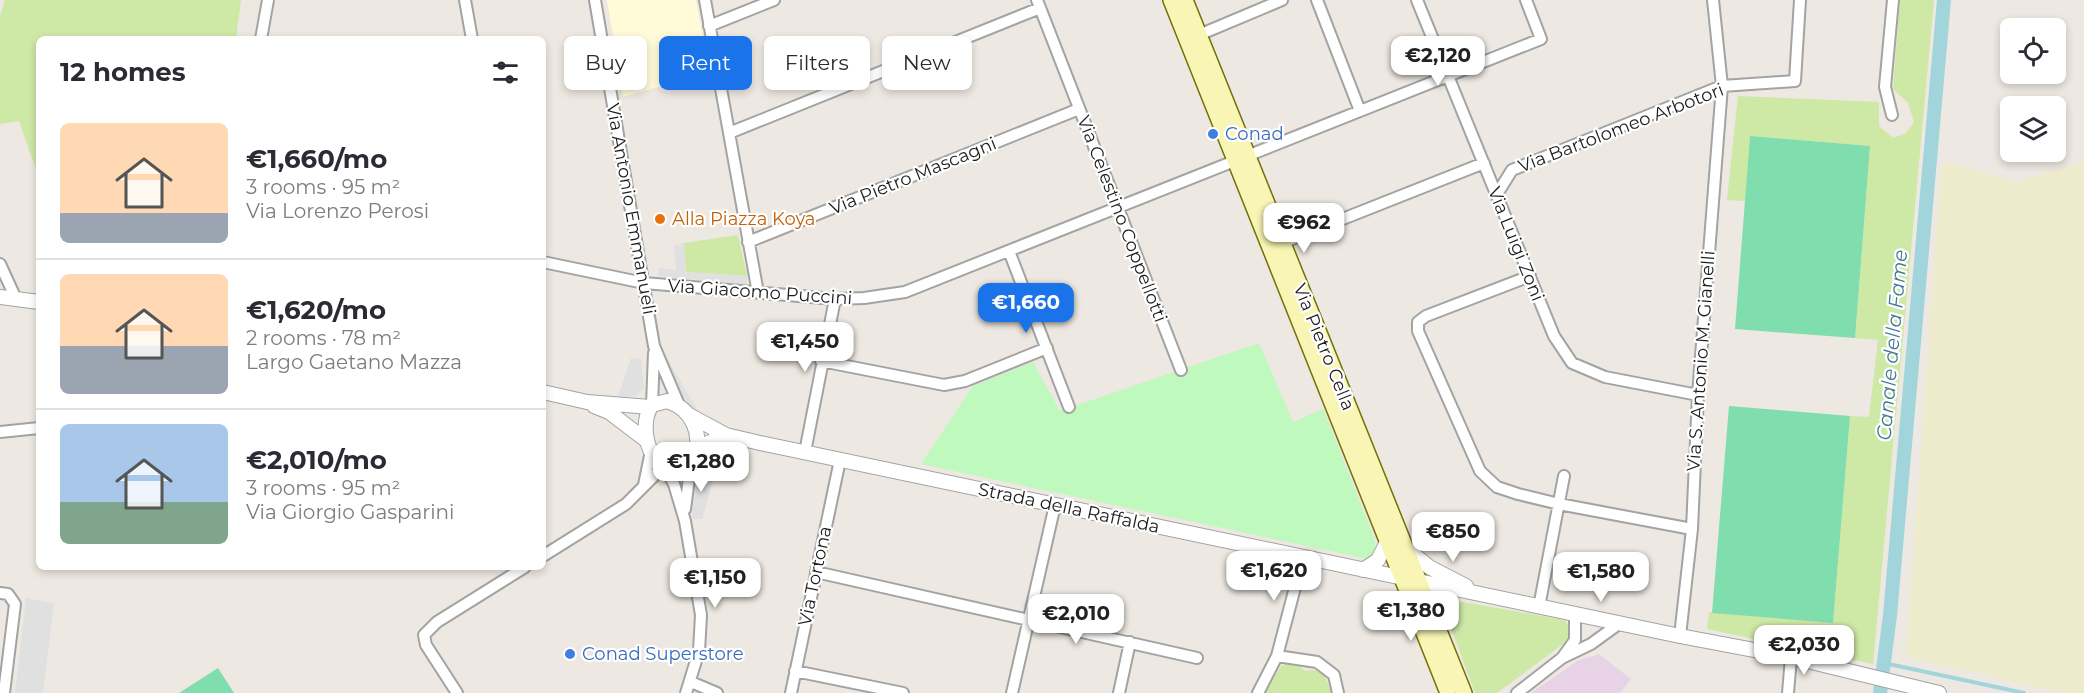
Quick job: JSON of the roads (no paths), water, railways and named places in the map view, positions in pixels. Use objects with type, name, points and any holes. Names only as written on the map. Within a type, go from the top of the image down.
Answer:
[{"type":"main road","name":"Via Pietro Cella","points":[[1171,0],[1193,38],[1389,538],[1412,580],[1464,693]]},
{"type":"main road","name":"Via Pietro Cella","points":[[1185,0],[1193,38]]},
{"type":"main road","name":"Via Pietro Cella","points":[[1241,159],[1282,243],[1406,548],[1412,580],[1448,693]]},
{"type":"street","points":[[262,36],[268,0]]},
{"type":"street","points":[[465,0],[471,36]]},
{"type":"street","name":"Via Antonio Emmanueli","points":[[595,0],[654,346],[651,406]]},
{"type":"street","points":[[705,0],[758,292]]},
{"type":"street","points":[[709,26],[774,0]]},
{"type":"street","points":[[1193,38],[1282,0]]},
{"type":"street","points":[[1317,0],[1360,111]]},
{"type":"street","name":"Via Luigi Zoni","points":[[1417,0],[1554,336],[1572,363],[1605,377],[1698,395]]},
{"type":"street","name":"Via Giacomo Puccini","points":[[546,263],[644,284],[835,299],[864,298],[905,292],[1541,39],[1526,0]]},
{"type":"street","name":"Via S. Antonio M. Gianelli","points":[[1680,636],[1692,529],[1698,395],[1722,86],[1713,0]]},
{"type":"street","name":"Via Bartolomeo Arbotori","points":[[1497,194],[1512,170],[1722,86],[1795,81],[1800,0]]},
{"type":"street","points":[[1892,115],[1885,87],[1893,0]]},
{"type":"street","points":[[729,133],[1039,4]]},
{"type":"street","name":"Via Celestino Coppellotti","points":[[1039,4],[1181,370]]},
{"type":"street","name":"Via Pietro Mascagni","points":[[748,242],[1079,109]]},
{"type":"street","points":[[1282,243],[1484,163]]},
{"type":"street","points":[[1009,251],[1069,407]]},
{"type":"street","points":[[0,264],[16,299]]},
{"type":"street","points":[[1530,276],[1426,316],[1418,322],[1418,331],[1480,471],[1506,490],[1559,504],[1692,529]]},
{"type":"street","points":[[0,297],[36,302]]},
{"type":"street","points":[[805,452],[821,361],[835,299]]},
{"type":"street","name":"Via Antonio Emmanueli","points":[[654,346],[684,410]]},
{"type":"street","points":[[821,361],[944,385],[965,381],[1047,348]]},
{"type":"street","name":"Strada della Raffalda","points":[[546,393],[587,402],[651,406],[668,400],[726,435],[1487,596]]},
{"type":"street","name":"Strada della Raffalda","points":[[587,402],[609,412],[649,446],[665,468]]},
{"type":"street","points":[[644,485],[649,446],[645,426],[651,406]]},
{"type":"street","points":[[684,410],[694,424],[697,448],[685,495],[685,521]]},
{"type":"street","points":[[0,432],[36,428]]},
{"type":"street","points":[[697,448],[726,435]]},
{"type":"street","name":"Via Tortona","points":[[790,693],[840,460]]},
{"type":"street","points":[[546,554],[626,504],[665,468],[682,471],[692,463]]},
{"type":"street","points":[[665,468],[674,484],[685,521],[701,615],[699,651],[686,693]]},
{"type":"street","points":[[1539,607],[1564,476]]},
{"type":"street","points":[[1012,693],[1055,505]]},
{"type":"street","points":[[1363,570],[1378,560],[1389,538]]},
{"type":"street","points":[[1406,548],[1429,567],[1487,596],[1791,657],[1939,693]]},
{"type":"street","points":[[1258,693],[1278,656],[1303,557]]},
{"type":"street","points":[[457,693],[426,645],[424,635],[437,622],[520,570]]},
{"type":"street","points":[[816,572],[1197,658]]},
{"type":"street","points":[[0,593],[8,594],[15,604],[4,693]]},
{"type":"street","points":[[1562,658],[1575,640],[1575,614]]},
{"type":"street","points":[[1517,693],[1562,658],[1591,644],[1620,623]]},
{"type":"street","points":[[1119,693],[1130,642]]},
{"type":"street","points":[[1278,656],[1317,662],[1334,675],[1338,693]]},
{"type":"street","points":[[1788,693],[1791,657]]},
{"type":"street","points":[[795,671],[903,693]]},
{"type":"street","points":[[691,682],[717,693]]},
{"type":"waterway","name":"Canale della Fame","points":[[1880,693],[1890,615],[1944,0]]},
{"type":"waterway","points":[[1884,663],[2024,693]]},
{"type":"place","name":"Conad","points":[[1213,134]]},
{"type":"place","name":"Alla Piazza Koya","points":[[660,219]]},
{"type":"place","name":"Conad Superstore","points":[[570,654]]}]
